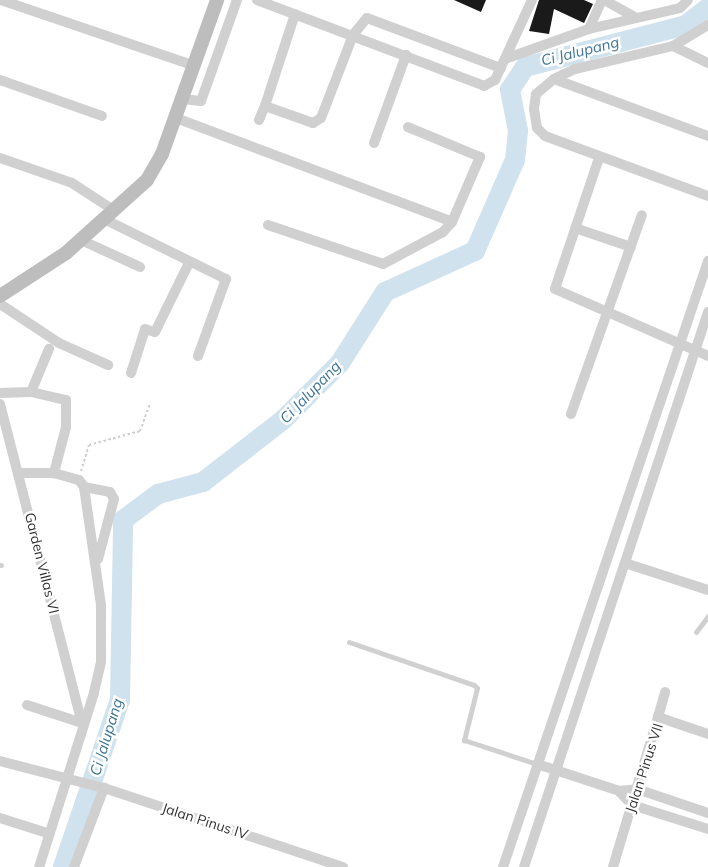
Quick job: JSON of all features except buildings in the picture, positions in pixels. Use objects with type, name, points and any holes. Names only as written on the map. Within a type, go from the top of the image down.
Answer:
[{"type":"main road","points":[[0,296],[81,240],[111,216],[147,180],[176,118],[192,65],[217,0]]},
{"type":"street","points":[[1,0],[192,65]]},
{"type":"street","points":[[182,99],[201,101],[237,0]]},
{"type":"street","points":[[257,0],[484,86],[495,80],[532,0]]},
{"type":"street","points":[[589,29],[603,0],[636,18]]},
{"type":"street","points":[[265,106],[318,123],[353,35],[372,19],[503,63],[589,29],[680,8],[688,0]]},
{"type":"street","points":[[259,120],[295,14]]},
{"type":"street","points":[[708,25],[674,46],[575,69],[554,79],[536,94],[537,128],[545,136],[599,158],[708,196]]},
{"type":"street","points":[[674,46],[708,62]]},
{"type":"street","points":[[374,143],[406,55]]},
{"type":"street","points":[[554,79],[708,136]]},
{"type":"street","points":[[0,80],[102,116]]},
{"type":"street","points":[[176,118],[452,222]]},
{"type":"street","points":[[268,225],[382,264],[443,232],[452,222],[480,156],[408,127]]},
{"type":"street","points":[[0,158],[72,183],[111,216],[189,263],[227,282],[198,356]]},
{"type":"street","points":[[599,158],[578,229],[555,287],[610,309],[679,346],[708,356]]},
{"type":"street","points":[[571,414],[642,215]]},
{"type":"street","points":[[578,229],[631,248]]},
{"type":"street","points":[[81,240],[140,267]]},
{"type":"street","points":[[503,867],[708,261]]},
{"type":"street","points":[[131,374],[145,330],[155,332],[189,263]]},
{"type":"street","points":[[0,304],[59,343],[108,365]]},
{"type":"street","points":[[524,867],[708,312]]},
{"type":"street","points":[[31,392],[49,349]]},
{"type":"street","points":[[0,393],[31,392],[66,400],[66,427],[54,473]]},
{"type":"street","name":"Garden Villas VI","points":[[0,404],[20,473],[82,723]]},
{"type":"street","points":[[20,473],[54,473],[110,492],[114,499],[97,560]]},
{"type":"street","points":[[39,867],[70,778],[82,723],[101,662],[97,560],[82,484]]},
{"type":"street","points":[[610,548],[625,563]]},
{"type":"street","points":[[604,566],[625,563],[708,590]]},
{"type":"street","points":[[658,717],[665,692]]},
{"type":"street","points":[[27,705],[82,723]]},
{"type":"street","name":"Jalan Pinus VII","points":[[613,867],[658,717],[708,734]]},
{"type":"street","name":"Jalan Pinus IV","points":[[0,761],[101,787],[342,867]]},
{"type":"street","points":[[537,764],[619,791],[637,789],[708,813]]},
{"type":"street","points":[[74,867],[101,787]]},
{"type":"street","points":[[619,791],[632,805],[708,830]]},
{"type":"street","points":[[0,818],[50,834]]},
{"type":"lane","points":[[696,632],[708,616]]},
{"type":"lane","points":[[349,642],[474,685],[477,688],[464,740],[537,764]]},
{"type":"path","points":[[82,484],[88,445],[140,431],[150,403]]},
{"type":"waterway","name":"Ci Jalupang","points":[[63,867],[120,700],[123,520],[158,494],[203,482],[283,420],[340,363],[385,292],[475,251],[515,160],[518,131],[510,90],[525,67],[686,25],[708,8]]}]
